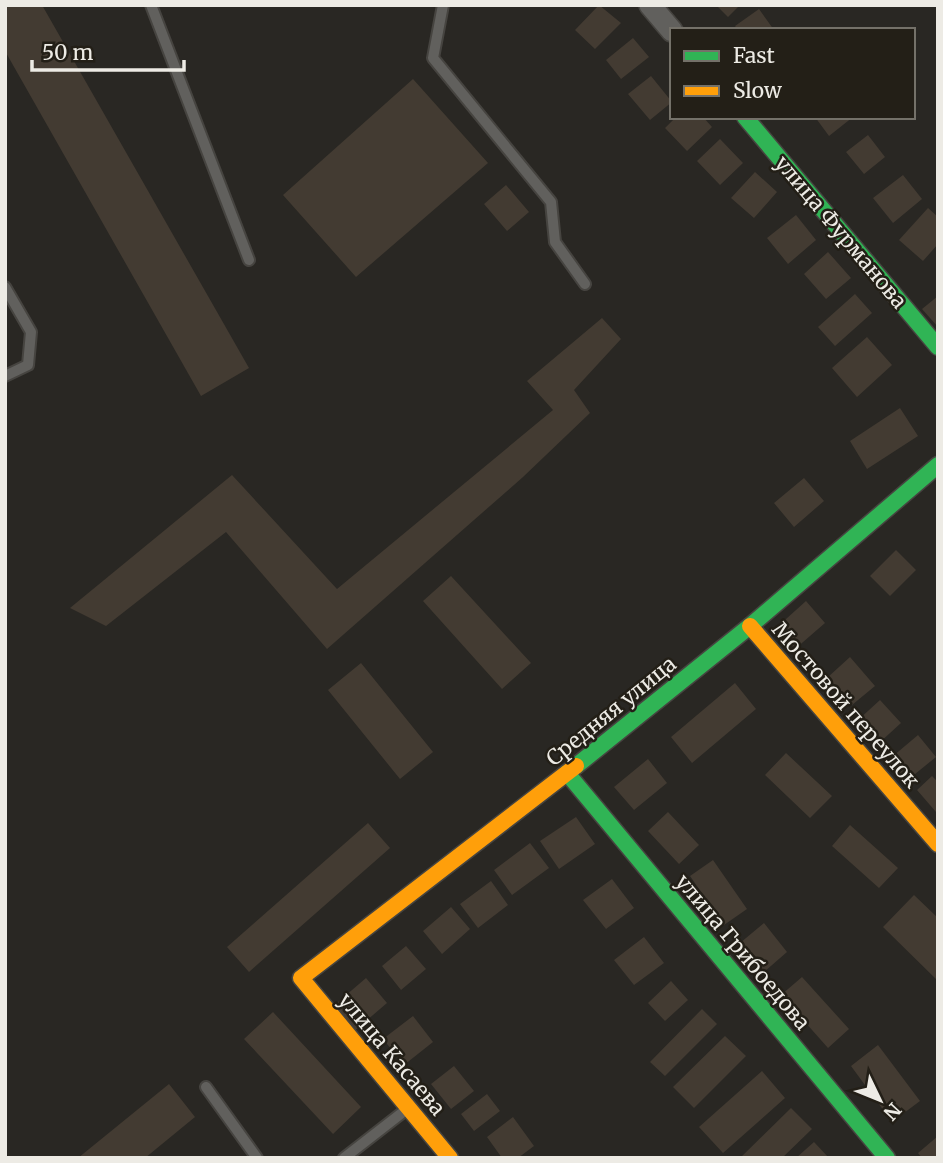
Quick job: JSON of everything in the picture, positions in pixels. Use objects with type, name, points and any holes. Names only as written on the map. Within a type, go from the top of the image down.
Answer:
[{"type":"street","points":[[650,5],[670,29]]},
{"type":"street","name":"улица Фурманова","points":[[747,119],[938,347]]},
{"type":"street","name":"Средняя улица","points":[[301,978],[568,774],[750,626],[938,465]]},
{"type":"street","name":"Мостовой переулок","points":[[750,626],[938,844]]},
{"type":"street","name":"улица Грибоедова","points":[[568,774],[887,1158]]},
{"type":"street","name":"улица Касаева","points":[[301,978],[450,1158]]},
{"type":"lane","points":[[151,5],[250,260]]},
{"type":"lane","points":[[443,5],[433,58],[551,202],[555,242],[585,284]]},
{"type":"lane","points":[[5,287],[31,332],[28,365],[5,376]]},
{"type":"lane","points":[[206,1087],[257,1158]]},
{"type":"lane","points":[[344,1158],[409,1108]]},
{"type":"building","points":[[5,5],[42,5],[249,368],[201,396],[5,51]]},
{"type":"building","points":[[599,5],[621,23],[595,49],[575,30]]},
{"type":"building","points":[[716,5],[740,5],[728,17]]},
{"type":"building","points":[[759,9],[773,28],[736,28],[735,26]]},
{"type":"building","points":[[633,38],[649,57],[621,79],[606,60]]},
{"type":"building","points":[[651,76],[670,100],[670,104],[650,120],[628,94]]},
{"type":"building","points":[[413,79],[488,163],[356,277],[283,195]]},
{"type":"building","points":[[674,119],[705,119],[712,127],[687,151],[665,128]]},
{"type":"building","points":[[816,119],[850,119],[829,136]]},
{"type":"building","points":[[868,135],[885,157],[864,174],[846,152]]},
{"type":"building","points":[[720,139],[743,163],[720,185],[697,161]]},
{"type":"building","points":[[755,172],[777,192],[754,218],[731,198]]},
{"type":"building","points":[[903,175],[922,199],[893,223],[873,198]]},
{"type":"building","points":[[506,185],[529,212],[507,231],[484,204]]},
{"type":"building","points":[[928,208],[938,217],[938,244],[923,261],[899,240]]},
{"type":"building","points":[[796,215],[816,240],[788,264],[767,238]]},
{"type":"building","points":[[828,252],[851,278],[826,299],[804,274]]},
{"type":"building","points":[[855,294],[872,313],[835,346],[818,327]]},
{"type":"building","points":[[938,296],[938,327],[922,309]]},
{"type":"building","points":[[602,318],[621,339],[574,390],[590,413],[523,477],[327,649],[226,532],[106,626],[70,608],[232,475],[337,589],[553,410],[527,381]]},
{"type":"building","points":[[867,337],[892,365],[857,397],[832,368]]},
{"type":"building","points":[[900,408],[918,436],[867,469],[850,441]]},
{"type":"building","points":[[804,478],[824,501],[794,527],[774,503]]},
{"type":"building","points":[[896,550],[916,570],[890,596],[870,576]]},
{"type":"building","points":[[451,576],[531,663],[502,689],[423,601]]},
{"type":"building","points":[[806,601],[825,623],[795,649],[776,628]]},
{"type":"building","points":[[850,657],[875,686],[852,705],[828,677]]},
{"type":"building","points":[[361,663],[433,752],[400,779],[328,690]]},
{"type":"building","points":[[735,683],[756,709],[692,763],[671,737]]},
{"type":"building","points":[[880,700],[901,723],[878,744],[857,721]]},
{"type":"building","points":[[918,735],[936,757],[904,783],[886,762]]},
{"type":"building","points":[[786,753],[832,796],[810,818],[765,775]]},
{"type":"building","points":[[648,759],[667,783],[634,810],[614,787]]},
{"type":"building","points":[[932,776],[938,782],[936,812],[917,790]]},
{"type":"building","points":[[668,812],[699,845],[679,864],[648,831]]},
{"type":"building","points":[[576,817],[595,844],[559,869],[540,841]]},
{"type":"building","points":[[368,823],[390,848],[249,972],[227,947]]},
{"type":"building","points":[[850,825],[898,868],[879,888],[832,846]]},
{"type":"building","points":[[530,843],[549,868],[512,895],[494,870]]},
{"type":"building","points":[[713,860],[747,909],[724,925],[690,876]]},
{"type":"building","points":[[612,879],[634,908],[606,929],[583,900]]},
{"type":"building","points":[[491,881],[508,905],[478,928],[460,904]]},
{"type":"building","points":[[914,895],[938,918],[938,981],[883,927]]},
{"type":"building","points":[[451,907],[470,929],[442,954],[423,931]]},
{"type":"building","points":[[764,923],[787,952],[764,972],[740,943]]},
{"type":"building","points":[[644,937],[664,963],[634,985],[614,960]]},
{"type":"building","points":[[406,946],[426,969],[401,990],[382,966]]},
{"type":"building","points":[[802,977],[849,1029],[828,1048],[781,995]]},
{"type":"building","points":[[366,978],[387,1003],[352,1033],[331,1008]]},
{"type":"building","points":[[671,981],[688,1000],[665,1021],[648,1003]]},
{"type":"building","points":[[702,1009],[717,1024],[665,1076],[650,1062]]},
{"type":"building","points":[[273,1012],[361,1107],[333,1134],[244,1039]]},
{"type":"building","points":[[413,1016],[433,1042],[404,1065],[383,1039]]},
{"type":"building","points":[[725,1036],[746,1056],[694,1108],[673,1087]]},
{"type":"building","points":[[878,1045],[920,1101],[892,1122],[851,1066]]},
{"type":"building","points":[[454,1066],[474,1091],[451,1109],[431,1084]]},
{"type":"building","points":[[762,1071],[785,1098],[723,1153],[699,1127]]},
{"type":"building","points":[[169,1084],[195,1117],[145,1158],[78,1158]]},
{"type":"building","points":[[487,1094],[500,1111],[474,1131],[461,1114]]},
{"type":"building","points":[[791,1108],[812,1129],[782,1158],[740,1158]]},
{"type":"building","points":[[513,1117],[534,1146],[518,1158],[502,1158],[487,1137]]},
{"type":"building","points":[[938,1136],[938,1158],[922,1158],[918,1153]]},
{"type":"building","points":[[814,1142],[829,1158],[796,1158]]},
{"type":"traffic: fast","points":[[747,119],[938,347]]},
{"type":"traffic: fast","points":[[576,766],[750,626],[938,465]]},
{"type":"traffic: fast","points":[[567,773],[887,1158]]},
{"type":"traffic: slow","points":[[750,626],[938,844]]},
{"type":"traffic: slow","points":[[450,1158],[301,978],[576,766]]}]
